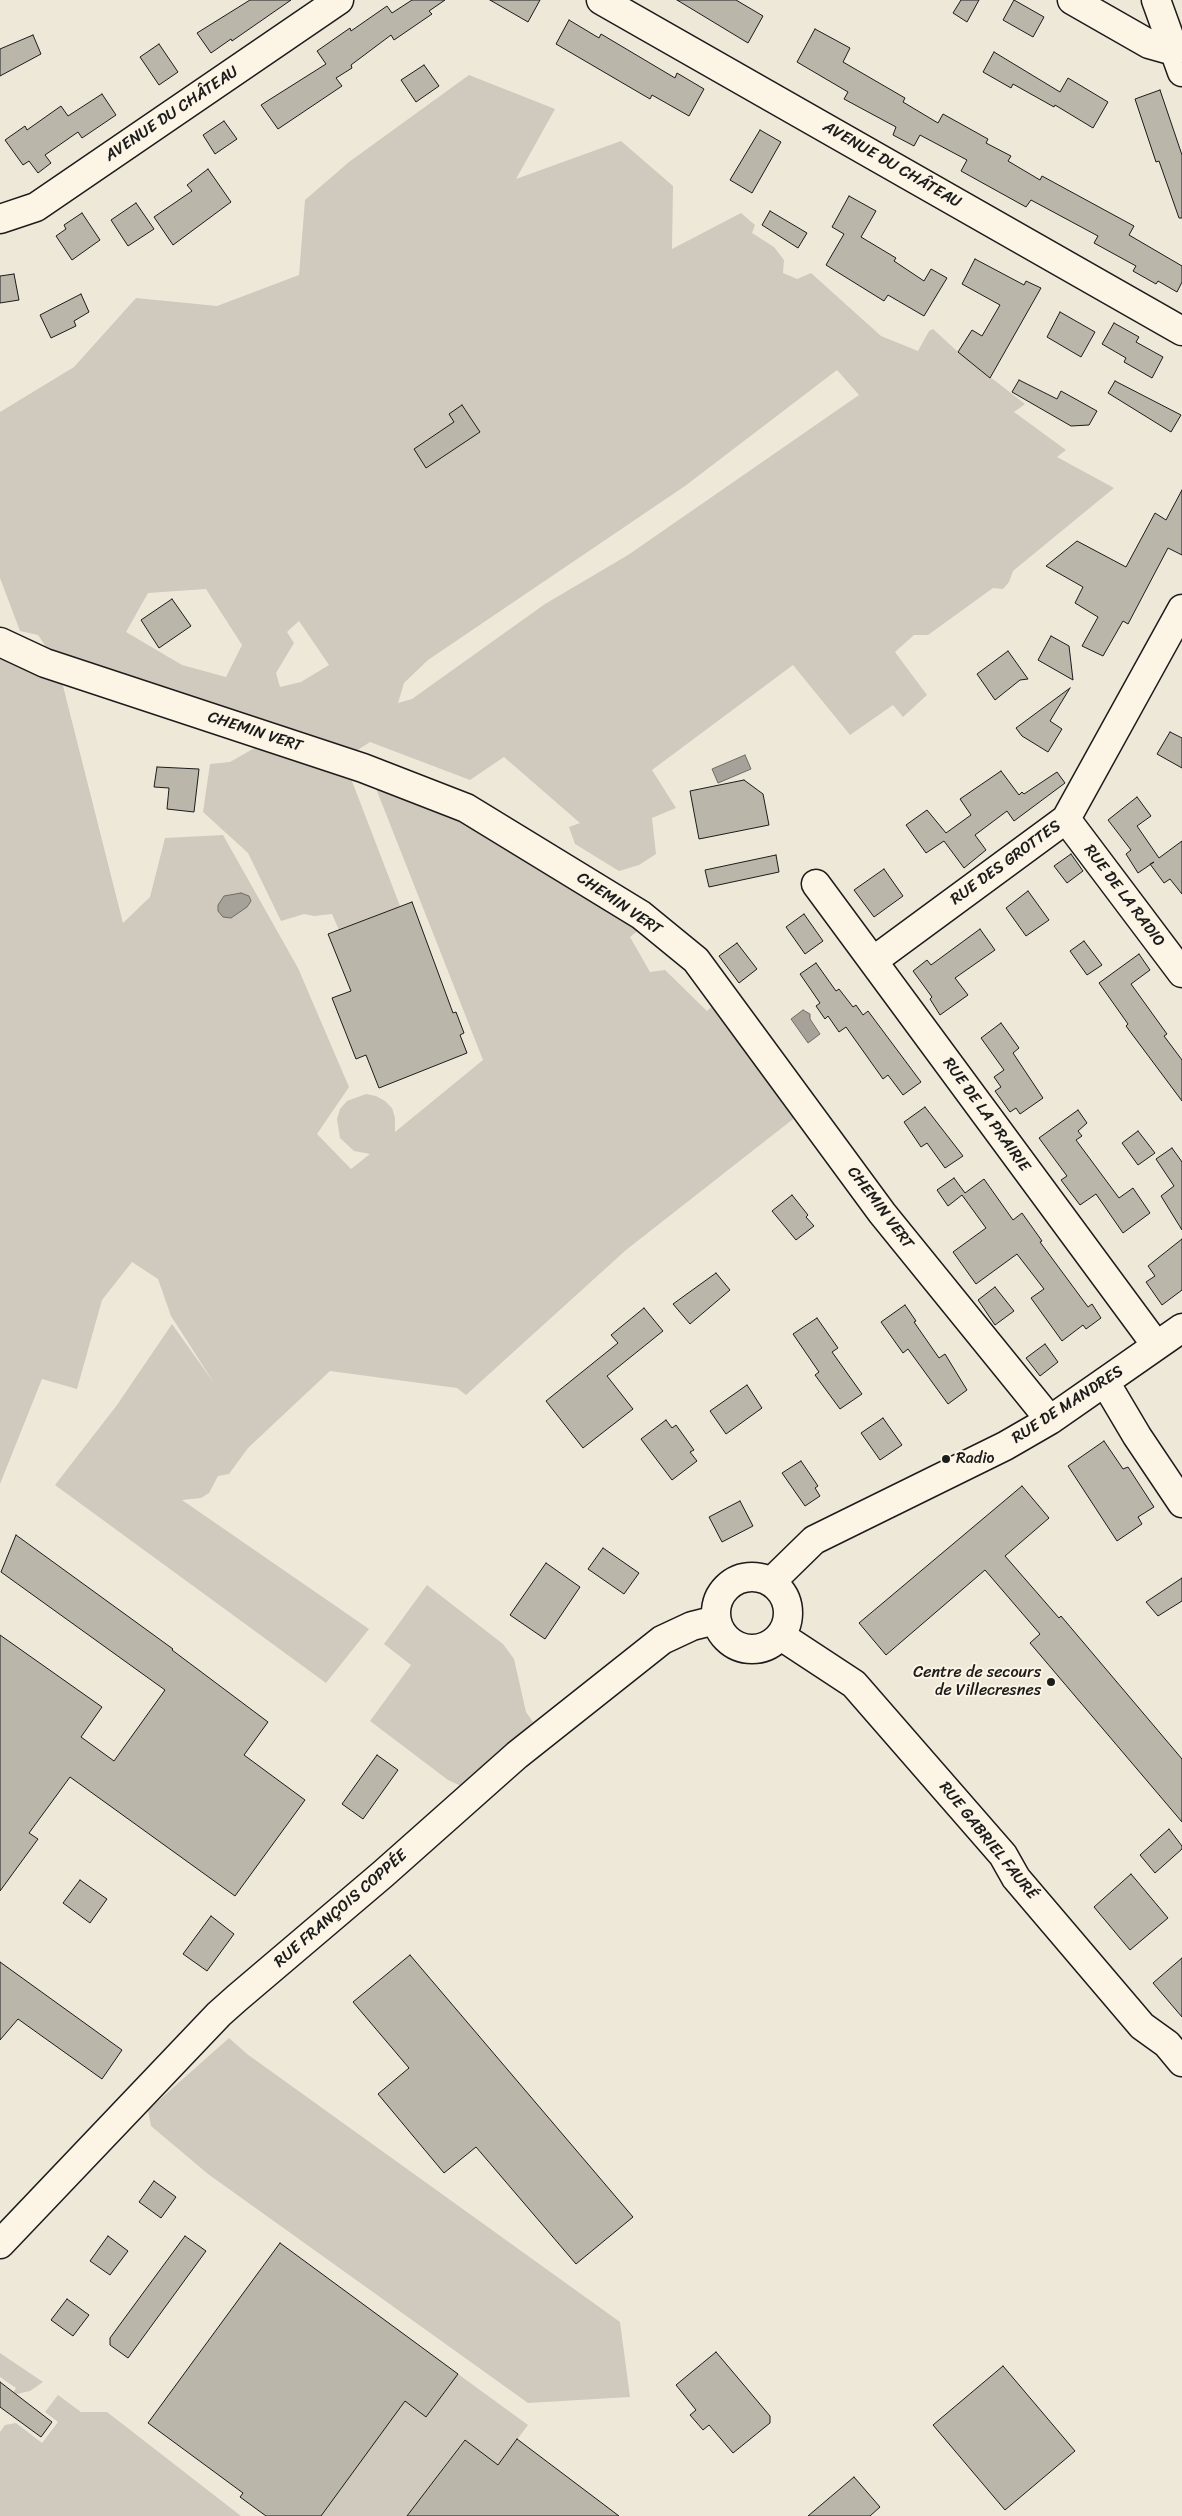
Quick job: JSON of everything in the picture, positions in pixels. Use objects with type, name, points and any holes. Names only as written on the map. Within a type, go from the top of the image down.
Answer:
[{"type":"street","name":"AVENUE DU CHÂTEAU","points":[[0,220],[36,207],[339,0]]},
{"type":"street","name":"AVENUE DU CHÂTEAU","points":[[601,0],[1182,331]]},
{"type":"street","points":[[1072,0],[1178,62]]},
{"type":"street","points":[[1156,0],[1178,62]]},
{"type":"street","name":"RUE DES GROTTES","points":[[873,961],[1066,819],[1182,609]]},
{"type":"street","name":"CHEMIN VERT","points":[[0,642],[45,663],[363,768],[466,808],[641,915],[696,960],[882,1213],[1050,1420]]},
{"type":"street","name":"RUE DE LA RADIO","points":[[1066,819],[1182,973]]},
{"type":"street","name":"RUE DE LA PRAIRIE","points":[[816,884],[1156,1345]]},
{"type":"street","name":"RUE DE MANDRES","points":[[771,1582],[814,1540],[1004,1446],[1050,1420],[1182,1328]]},
{"type":"street","points":[[1105,1382],[1137,1436],[1182,1503]]},
{"type":"street","points":[[751,1576],[771,1582],[785,1596],[788,1606],[787,1622],[781,1636],[764,1648],[743,1649],[726,1638],[716,1620],[718,1599],[731,1583],[751,1576]]},
{"type":"street","name":"RUE FRANÇOIS COPPÉE","points":[[0,2244],[237,1998],[383,1874],[517,1755],[662,1640],[692,1626],[716,1620]]},
{"type":"street","name":"RUE GABRIEL FAURÉ","points":[[781,1636],[854,1684],[1003,1855],[1016,1878],[1142,2026],[1167,2044],[1182,2062]]},
{"type":"shaded area","points":[[469,75],[555,109],[516,179],[621,141],[673,186],[672,249],[741,213],[755,225],[752,233],[774,247],[784,260],[783,273],[797,279],[811,273],[881,336],[918,351],[929,331],[933,329],[958,352],[1025,404],[1014,412],[1066,450],[1057,457],[1114,488],[1013,571],[1009,582],[1003,589],[993,588],[928,635],[914,635],[895,652],[927,695],[903,717],[893,705],[850,735],[793,665],[652,770],[676,808],[652,818],[656,854],[639,865],[619,871],[575,844],[569,827],[580,823],[504,757],[470,780],[370,742],[353,753],[71,684],[38,635],[20,631],[0,578],[0,412],[74,367],[136,298],[217,306],[299,275],[305,200],[349,162]],"holes":[[[837,370],[859,395],[628,555],[545,604],[412,699],[398,703],[404,683],[428,660],[685,486]],[[206,589],[242,645],[226,677],[182,665],[126,632],[148,593]],[[299,621],[329,665],[301,682],[280,687],[276,673],[294,643],[287,632]]]},
{"type":"shaded area","points":[[0,651],[61,678],[123,923],[150,897],[165,838],[223,835],[298,968],[349,1087],[317,1134],[351,1169],[370,1154],[354,1151],[340,1138],[337,1119],[340,1109],[347,1101],[366,1094],[376,1096],[385,1101],[392,1108],[395,1118],[395,1132],[483,1060],[373,781],[469,820],[640,929],[630,937],[650,972],[665,970],[707,1011],[716,1003],[797,1116],[626,1250],[466,1395],[457,1388],[330,1371],[248,1448],[229,1474],[218,1476],[209,1493],[201,1498],[182,1500],[369,1629],[326,1683],[55,1485],[117,1405],[172,1324],[214,1383],[171,1316],[158,1279],[132,1262],[102,1300],[77,1389],[42,1379],[0,1484]]},
{"type":"shaded area","points":[[258,746],[350,776],[400,906],[339,930],[332,914],[314,916],[304,914],[281,921],[248,853],[203,812],[210,764],[230,762]]},
{"type":"shaded area","points":[[745,755],[751,769],[718,783],[712,769]]},
{"type":"shaded area","points":[[241,893],[249,896],[251,901],[247,907],[231,918],[223,917],[218,911],[218,905],[224,896]]},
{"type":"shaded area","points":[[803,1010],[810,1014],[810,1019],[820,1034],[808,1043],[791,1019]]},
{"type":"shaded area","points":[[427,1585],[503,1644],[514,1659],[526,1712],[533,1722],[461,1786],[448,1780],[370,1721],[411,1665],[384,1644]]},
{"type":"shaded area","points":[[229,2038],[247,2054],[620,2322],[630,2397],[528,2403],[208,2174],[151,2126],[148,2110]]},
{"type":"shaded area","points":[[0,2353],[43,2382],[30,2391],[12,2395],[16,2388],[0,2377]]},
{"type":"shaded area","points":[[458,2374],[528,2425],[498,2465],[464,2440],[407,2516],[321,2516],[405,2401],[426,2417]]},
{"type":"shaded area","points":[[58,2395],[81,2412],[107,2412],[241,2516],[0,2516],[0,2432],[5,2425],[16,2423],[42,2443],[58,2422],[45,2412]]},
{"type":"building","points":[[250,0],[291,0],[232,41],[231,39],[211,53],[197,33]]},
{"type":"building","points":[[412,0],[445,0],[429,11],[432,14],[394,40],[391,35],[351,65],[352,68],[336,78],[342,86],[278,129],[261,105],[326,64],[317,51],[350,28],[351,31],[387,6],[392,13]]},
{"type":"building","points":[[490,0],[540,0],[528,22]]},
{"type":"building","points":[[677,0],[736,0],[763,16],[748,43]]},
{"type":"building","points":[[961,0],[979,0],[967,22],[953,13]]},
{"type":"building","points":[[1014,0],[1044,17],[1033,37],[1003,20]]},
{"type":"building","points":[[569,20],[599,38],[601,34],[675,78],[677,73],[704,89],[689,116],[652,95],[650,99],[556,44]]},
{"type":"building","points":[[815,29],[850,48],[843,62],[905,98],[903,102],[938,123],[943,114],[988,139],[986,143],[1011,156],[1008,161],[1040,180],[1042,176],[1134,226],[1129,235],[1182,266],[1182,282],[1177,292],[1158,281],[1156,284],[1133,271],[1136,266],[1094,243],[1098,236],[1031,200],[1026,207],[961,171],[967,160],[920,135],[914,146],[893,135],[896,127],[844,99],[848,92],[797,62]]},
{"type":"building","points":[[33,35],[41,54],[0,76],[0,49]]},
{"type":"building","points":[[159,44],[178,72],[159,85],[140,57]]},
{"type":"building","points":[[994,52],[1060,92],[1068,78],[1108,102],[1093,128],[1055,105],[1054,107],[1013,84],[1011,88],[983,72]]},
{"type":"building","points":[[424,65],[439,86],[416,102],[401,80]]},
{"type":"building","points":[[1160,90],[1182,155],[1182,218],[1179,218],[1159,161],[1156,162],[1135,99]]},
{"type":"building","points":[[102,94],[116,115],[82,138],[78,132],[45,155],[51,163],[38,173],[29,161],[23,165],[5,140],[25,126],[27,130],[61,106],[68,116]]},
{"type":"building","points":[[224,121],[237,139],[215,154],[203,135]]},
{"type":"building","points":[[760,130],[781,142],[752,193],[730,180]]},
{"type":"building","points":[[208,169],[231,202],[173,245],[154,217],[192,191],[187,185]]},
{"type":"building","points":[[849,196],[876,211],[861,237],[896,258],[894,261],[924,281],[931,269],[947,278],[924,316],[888,295],[884,301],[826,265],[844,234],[832,227]]},
{"type":"building","points":[[136,203],[154,229],[128,246],[111,220]]},
{"type":"building","points":[[770,211],[807,233],[798,248],[762,225]]},
{"type":"building","points":[[82,213],[100,240],[72,260],[56,236],[66,229],[64,225]]},
{"type":"building","points":[[975,259],[1024,285],[1026,281],[1041,288],[990,378],[958,352],[972,330],[982,336],[1000,305],[962,284]]},
{"type":"building","points":[[14,274],[19,300],[0,303],[0,276]]},
{"type":"building","points":[[81,294],[89,312],[74,321],[76,326],[51,338],[40,315]]},
{"type":"building","points":[[1060,312],[1095,332],[1081,357],[1047,337]]},
{"type":"building","points":[[1114,323],[1139,337],[1136,342],[1163,357],[1152,378],[1124,362],[1126,358],[1102,344]]},
{"type":"building","points":[[1019,380],[1057,399],[1061,391],[1097,411],[1089,425],[1071,426],[1012,392]]},
{"type":"building","points":[[1115,381],[1181,415],[1171,432],[1108,393]]},
{"type":"building","points":[[462,405],[480,432],[426,468],[414,449],[454,422],[449,414]]},
{"type":"building","points":[[1182,490],[1182,555],[1168,548],[1128,624],[1123,621],[1103,656],[1082,646],[1098,617],[1075,603],[1083,587],[1046,566],[1077,541],[1126,567],[1155,513],[1166,520]]},
{"type":"building","points":[[172,599],[191,626],[159,648],[141,620]]},
{"type":"building","points":[[1051,636],[1069,646],[1073,680],[1038,660]]},
{"type":"building","points":[[1008,651],[1028,679],[1020,680],[995,700],[977,674]]},
{"type":"building","points":[[1070,688],[1050,721],[1062,729],[1048,752],[1022,736],[1016,728]]},
{"type":"building","points":[[1170,732],[1182,738],[1182,768],[1157,754]]},
{"type":"building","points":[[157,767],[199,769],[194,812],[167,809],[169,788],[154,787]]},
{"type":"building","points":[[1001,771],[1019,795],[1022,792],[1024,794],[1057,772],[1065,783],[1014,821],[1007,811],[975,835],[986,850],[964,868],[944,841],[926,853],[906,825],[927,810],[946,833],[971,815],[960,799]]},
{"type":"building","points":[[744,780],[763,794],[769,825],[699,839],[690,791]]},
{"type":"building","points":[[1137,797],[1151,816],[1137,826],[1159,858],[1182,841],[1182,894],[1170,879],[1164,883],[1150,864],[1138,873],[1126,854],[1131,850],[1108,820]]},
{"type":"building","points":[[1071,854],[1083,871],[1067,883],[1054,866]]},
{"type":"building","points":[[776,855],[779,872],[709,887],[705,870]]},
{"type":"building","points":[[884,869],[903,896],[874,917],[854,890]]},
{"type":"building","points":[[1028,891],[1049,920],[1026,936],[1006,908]]},
{"type":"building","points":[[412,902],[453,1013],[456,1012],[464,1033],[460,1035],[467,1053],[379,1088],[366,1055],[356,1059],[332,998],[351,991],[328,934]]},
{"type":"building","points":[[804,914],[823,941],[805,954],[786,927]]},
{"type":"building","points":[[980,929],[995,950],[955,978],[968,995],[940,1015],[930,999],[932,997],[913,971],[927,960],[931,965]]},
{"type":"building","points":[[1084,941],[1102,965],[1087,975],[1070,951]]},
{"type":"building","points":[[737,943],[757,969],[739,983],[719,956]]},
{"type":"building","points":[[1139,954],[1150,970],[1131,984],[1167,1034],[1164,1036],[1182,1060],[1182,1101],[1126,1026],[1128,1024],[1099,983]]},
{"type":"building","points":[[816,963],[836,991],[839,989],[853,1007],[856,1005],[863,1015],[868,1011],[921,1082],[903,1095],[888,1075],[883,1079],[846,1027],[839,1032],[828,1016],[825,1019],[816,1006],[820,1003],[800,974]]},
{"type":"building","points":[[1001,1023],[1019,1048],[1013,1053],[1043,1098],[1020,1114],[1016,1108],[1010,1112],[995,1091],[1001,1087],[994,1077],[1004,1070],[981,1038]]},
{"type":"building","points":[[925,1107],[963,1156],[945,1168],[927,1143],[921,1147],[904,1122]]},
{"type":"building","points":[[1078,1110],[1087,1123],[1078,1131],[1082,1136],[1076,1140],[1119,1198],[1133,1188],[1150,1213],[1123,1233],[1096,1194],[1080,1205],[1061,1180],[1067,1176],[1039,1138]]},
{"type":"building","points":[[1138,1131],[1155,1153],[1138,1165],[1122,1143]]},
{"type":"building","points":[[1172,1148],[1182,1162],[1182,1230],[1161,1196],[1174,1186],[1156,1159]]},
{"type":"building","points":[[954,1178],[965,1193],[984,1179],[1013,1220],[1022,1213],[1042,1241],[1040,1242],[1088,1307],[1092,1304],[1101,1318],[1086,1329],[1083,1325],[1062,1341],[1031,1298],[1044,1289],[1017,1254],[976,1284],[953,1252],[986,1228],[962,1195],[948,1206],[937,1190]]},
{"type":"building","points":[[792,1195],[814,1226],[796,1240],[772,1211]]},
{"type":"building","points":[[1182,1239],[1182,1290],[1162,1305],[1146,1282],[1155,1276],[1148,1266]]},
{"type":"building","points":[[716,1273],[730,1290],[690,1324],[673,1304]]},
{"type":"building","points":[[995,1287],[1014,1311],[995,1325],[978,1300]]},
{"type":"building","points":[[905,1305],[916,1321],[914,1322],[939,1358],[945,1354],[967,1390],[948,1404],[908,1349],[903,1353],[881,1322]]},
{"type":"building","points":[[644,1308],[663,1331],[607,1376],[633,1409],[583,1448],[546,1401],[618,1343],[611,1335]]},
{"type":"building","points":[[817,1318],[838,1348],[832,1352],[862,1394],[840,1409],[815,1375],[819,1372],[793,1334]]},
{"type":"building","points":[[1045,1344],[1058,1362],[1040,1376],[1026,1358]]},
{"type":"building","points":[[747,1385],[762,1408],[726,1434],[710,1411]]},
{"type":"building","points":[[883,1418],[902,1445],[880,1460],[861,1433]]},
{"type":"building","points":[[666,1420],[672,1428],[676,1425],[694,1450],[690,1452],[697,1461],[672,1480],[641,1439]]},
{"type":"building","points":[[1104,1441],[1123,1469],[1128,1467],[1154,1507],[1138,1517],[1142,1524],[1117,1541],[1068,1466]]},
{"type":"building","points":[[801,1461],[818,1486],[815,1488],[820,1496],[805,1506],[782,1473]]},
{"type":"building","points":[[1022,1486],[1049,1518],[1005,1556],[1059,1618],[1061,1616],[1182,1759],[1182,1822],[1030,1643],[1040,1634],[985,1570],[886,1655],[859,1623]]},
{"type":"building","points":[[740,1501],[753,1526],[722,1542],[709,1517]]},
{"type":"building","points":[[16,1535],[173,1649],[268,1722],[244,1755],[305,1800],[235,1896],[70,1777],[29,1833],[38,1839],[0,1891],[0,1635],[102,1707],[81,1737],[114,1761],[165,1690],[1,1572]]},
{"type":"building","points":[[603,1548],[639,1573],[624,1594],[588,1569]]},
{"type":"building","points":[[546,1563],[580,1587],[545,1639],[510,1615]]},
{"type":"building","points":[[1182,1578],[1182,1601],[1158,1616],[1146,1602]]},
{"type":"building","points":[[377,1755],[398,1770],[363,1819],[342,1804]]},
{"type":"building","points":[[1169,1829],[1182,1846],[1182,1849],[1155,1873],[1140,1855]]},
{"type":"building","points":[[1131,1874],[1168,1918],[1130,1950],[1094,1907]]},
{"type":"building","points":[[80,1880],[107,1899],[90,1923],[63,1903]]},
{"type":"building","points":[[211,1916],[234,1934],[207,1971],[183,1954]]},
{"type":"building","points":[[410,1955],[633,2217],[576,2264],[476,2147],[444,2173],[378,2094],[409,2068],[353,2002]]},
{"type":"building","points":[[1182,1958],[1182,2017],[1153,1983]]},
{"type":"building","points":[[0,1962],[122,2050],[102,2079],[18,2019],[0,2040]]},
{"type":"building","points":[[154,2181],[176,2197],[161,2218],[139,2202]]},
{"type":"building","points":[[108,2236],[128,2251],[110,2275],[90,2261]]},
{"type":"building","points":[[185,2236],[206,2251],[128,2358],[110,2345],[110,2338]]},
{"type":"building","points":[[280,2243],[458,2374],[426,2417],[405,2401],[321,2516],[266,2516],[240,2497],[243,2493],[148,2423]]},
{"type":"building","points":[[67,2299],[89,2315],[73,2336],[51,2320]]},
{"type":"building","points":[[716,2352],[770,2416],[770,2423],[733,2453],[709,2425],[703,2430],[690,2415],[696,2410],[676,2385]]},
{"type":"building","points":[[1003,2366],[1075,2451],[1005,2510],[933,2425]]},
{"type":"building","points":[[0,2382],[52,2422],[41,2437],[0,2407]]},
{"type":"building","points":[[517,2439],[619,2516],[407,2516],[465,2440],[498,2465]]},
{"type":"building","points":[[854,2477],[880,2507],[870,2516],[808,2516]]},
{"type":"place","name":"Radio","points":[[946,1459]]},
{"type":"place","name":"Centre de secours de Villecresnes","points":[[1051,1682]]}]
